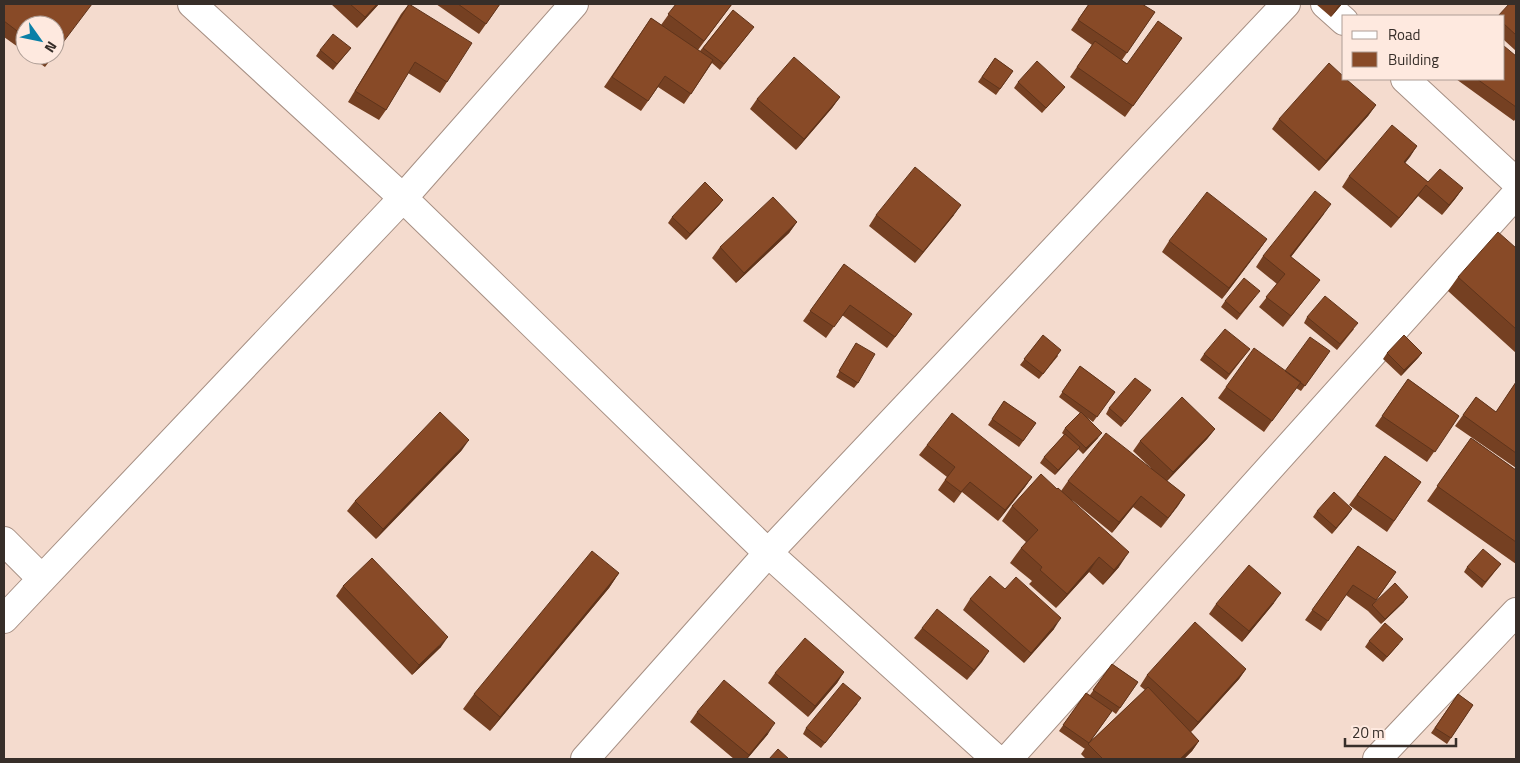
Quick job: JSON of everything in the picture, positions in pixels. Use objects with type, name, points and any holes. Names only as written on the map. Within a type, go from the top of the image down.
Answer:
[{"type":"street","points":[[192,4],[403,198],[768,553],[996,759]]},
{"type":"street","points":[[4,620],[403,198],[574,4]]},
{"type":"street","points":[[585,759],[768,553],[1286,4]]},
{"type":"street","points":[[1325,4],[1342,19]]},
{"type":"street","points":[[1407,80],[1516,182]]},
{"type":"street","points":[[1008,759],[1516,194]]},
{"type":"street","points":[[4,541],[42,579]]},
{"type":"street","points":[[1380,758],[1516,612]]},
{"type":"building","points":[[4,4],[92,4],[65,40],[65,15],[15,15],[15,29],[4,21]]},
{"type":"building","points":[[350,4],[377,4],[365,17]]},
{"type":"building","points":[[409,4],[472,43],[447,82],[415,62],[386,110],[355,91]]},
{"type":"building","points":[[458,4],[500,4],[486,24]]},
{"type":"building","points":[[676,4],[732,4],[704,41],[668,14]]},
{"type":"building","points":[[1089,4],[1142,4],[1155,12],[1127,53],[1078,20]]},
{"type":"building","points":[[1509,4],[1516,4],[1516,35],[1505,25],[1505,15],[1499,15]]},
{"type":"building","points":[[733,10],[754,27],[724,64],[703,48]]},
{"type":"building","points":[[651,18],[713,60],[691,94],[665,76],[648,101],[612,77]]},
{"type":"building","points":[[1158,21],[1182,38],[1133,106],[1077,67],[1095,41],[1127,64]]},
{"type":"building","points":[[333,34],[351,48],[337,64],[320,50]]},
{"type":"building","points":[[1505,47],[1516,56],[1516,107],[1478,80],[1505,80]]},
{"type":"building","points":[[794,57],[840,97],[804,139],[757,99]]},
{"type":"building","points":[[995,58],[1013,71],[1000,89],[982,77]]},
{"type":"building","points":[[1037,61],[1065,87],[1046,108],[1018,82]]},
{"type":"building","points":[[1329,63],[1342,75],[1342,80],[1347,80],[1376,105],[1326,161],[1279,119]]},
{"type":"building","points":[[1392,125],[1417,146],[1404,162],[1428,182],[1440,169],[1463,188],[1449,205],[1426,185],[1399,218],[1349,176]]},
{"type":"building","points":[[915,167],[961,205],[923,252],[876,215]]},
{"type":"building","points":[[705,182],[723,200],[690,234],[672,217]]},
{"type":"building","points":[[1315,191],[1331,204],[1290,256],[1320,280],[1291,316],[1266,297],[1285,274],[1263,256]]},
{"type":"building","points":[[1207,192],[1267,239],[1229,288],[1169,241]]},
{"type":"building","points":[[773,197],[797,222],[744,273],[720,247]]},
{"type":"building","points":[[1498,232],[1516,248],[1516,329],[1458,277]]},
{"type":"building","points":[[844,264],[912,314],[895,337],[850,305],[834,327],[810,311]]},
{"type":"building","points":[[1244,278],[1260,291],[1240,314],[1225,301]]},
{"type":"building","points":[[1325,296],[1358,323],[1340,344],[1307,317]]},
{"type":"building","points":[[1225,329],[1250,349],[1229,374],[1204,354]]},
{"type":"building","points":[[1043,335],[1061,350],[1043,374],[1024,359]]},
{"type":"building","points":[[1404,335],[1422,353],[1404,370],[1387,353]]},
{"type":"building","points":[[1310,337],[1330,351],[1305,386],[1285,371]]},
{"type":"building","points":[[856,343],[875,354],[858,383],[839,371]]},
{"type":"building","points":[[1254,348],[1301,382],[1272,421],[1226,387]]},
{"type":"building","points":[[1080,366],[1115,392],[1097,417],[1062,392]]},
{"type":"building","points":[[1135,378],[1151,390],[1125,422],[1109,408]]},
{"type":"building","points":[[1408,379],[1459,416],[1435,452],[1382,416]]},
{"type":"building","points":[[1516,382],[1516,453],[1463,415],[1476,397],[1496,412]]},
{"type":"building","points":[[1182,397],[1215,429],[1173,472],[1140,441]]},
{"type":"building","points":[[1004,401],[1036,423],[1023,441],[992,419]]},
{"type":"building","points":[[440,412],[469,440],[383,529],[355,501]]},
{"type":"building","points":[[1081,412],[1102,433],[1086,448],[1065,428]]},
{"type":"building","points":[[952,413],[1032,477],[1005,510],[970,482],[961,492],[945,480],[955,467],[927,445]]},
{"type":"building","points":[[1106,433],[1185,495],[1168,518],[1141,496],[1119,522],[1068,481]]},
{"type":"building","points":[[1065,434],[1080,447],[1058,470],[1044,457]]},
{"type":"building","points":[[1471,438],[1516,470],[1516,542],[1437,486]]},
{"type":"building","points":[[1385,456],[1421,482],[1394,521],[1357,495]]},
{"type":"building","points":[[1041,474],[1129,552],[1114,570],[1099,557],[1067,594],[1040,570],[1042,567],[1021,548],[1038,530],[1012,506]]},
{"type":"building","points":[[1334,492],[1352,509],[1336,528],[1317,511]]},
{"type":"building","points":[[1358,546],[1396,572],[1376,600],[1353,585],[1328,621],[1312,610]]},
{"type":"building","points":[[1483,549],[1501,564],[1485,582],[1467,567]]},
{"type":"building","points":[[592,551],[619,573],[500,717],[474,694]]},
{"type":"building","points":[[372,558],[448,637],[419,665],[343,586]]},
{"type":"building","points":[[1249,565],[1281,593],[1249,631],[1216,604]]},
{"type":"building","points":[[990,576],[1005,589],[1016,577],[1061,618],[1031,653],[970,599]]},
{"type":"building","points":[[1395,583],[1408,597],[1385,619],[1372,605]]},
{"type":"building","points":[[937,609],[989,651],[974,670],[922,628]]},
{"type":"building","points":[[1195,622],[1246,669],[1198,722],[1147,675]]},
{"type":"building","points":[[1385,623],[1403,639],[1387,657],[1369,641]]},
{"type":"building","points":[[805,638],[844,672],[815,706],[775,673]]},
{"type":"building","points":[[1112,664],[1138,682],[1120,708],[1093,690]]},
{"type":"building","points":[[724,680],[775,723],[749,755],[697,712]]},
{"type":"building","points":[[843,683],[861,698],[825,743],[806,728]]},
{"type":"building","points":[[1148,687],[1199,741],[1180,759],[1103,759],[1088,744]]},
{"type":"building","points":[[1086,693],[1112,711],[1089,743],[1063,725]]},
{"type":"building","points":[[1458,694],[1473,705],[1451,738],[1435,728]]},
{"type":"building","points":[[778,749],[789,759],[769,759]]}]
